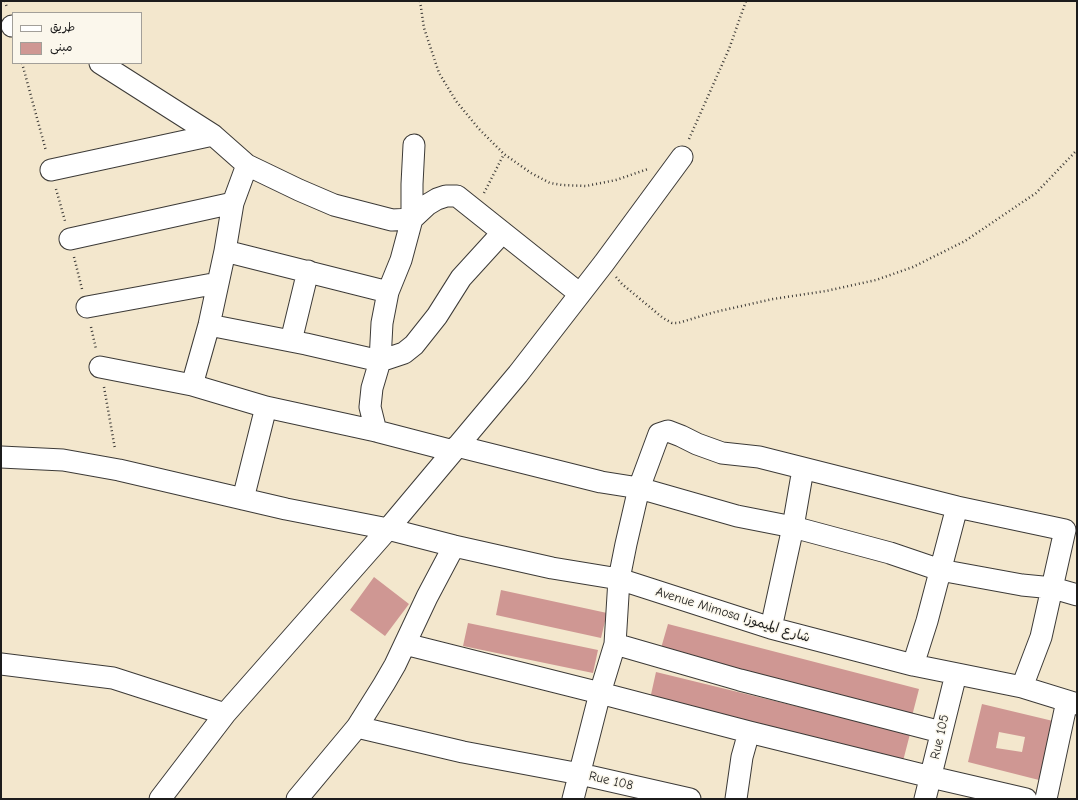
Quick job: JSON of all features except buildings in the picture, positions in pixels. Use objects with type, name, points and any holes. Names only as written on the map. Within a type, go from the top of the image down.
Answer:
[{"type":"street","points":[[102,64],[213,135],[247,165],[334,205],[392,220],[412,219],[427,205],[446,196],[457,196],[475,212],[499,229],[502,233],[580,294]]},
{"type":"street","points":[[51,170],[213,135]]},
{"type":"street","points":[[376,431],[370,407],[372,388],[380,361],[382,323],[388,292],[401,260],[412,219],[414,145]]},
{"type":"street","points":[[160,799],[225,714],[388,528],[518,374],[604,263],[682,157]]},
{"type":"street","points":[[192,385],[209,325],[225,251],[233,203],[247,165]]},
{"type":"street","points":[[70,239],[233,203]]},
{"type":"street","points":[[209,325],[291,341],[380,361],[404,353],[414,345],[437,316],[461,278],[502,233]]},
{"type":"street","points":[[225,251],[388,292]]},
{"type":"street","points":[[291,341],[308,271]]},
{"type":"street","points":[[86,307],[218,283]]},
{"type":"street","points":[[100,367],[192,385],[266,407],[455,448],[601,482],[639,488],[737,516],[793,527],[890,553],[940,570],[1022,585],[1052,588],[1077,595]]},
{"type":"street","points":[[243,499],[266,407]]},
{"type":"street","points":[[572,799],[580,774],[600,692],[615,644],[619,580],[639,488],[659,434],[668,431],[722,453],[759,457],[957,507],[1065,530],[1041,637],[1022,687]]},
{"type":"street","name":"Avenue Mimosa شارع الميموزا","points":[[1,457],[63,460],[119,470],[286,509],[388,528],[454,546],[552,568],[619,580],[771,628],[912,665],[1022,687],[1072,703]]},
{"type":"street","points":[[771,628],[793,527],[803,469]]},
{"type":"street","points":[[912,665],[927,621],[957,507]]},
{"type":"street","points":[[297,799],[357,727],[384,684],[405,644],[426,597],[454,546]]},
{"type":"street","points":[[405,644],[600,692],[749,732],[1026,799]]},
{"type":"street","points":[[615,644],[740,680],[941,732]]},
{"type":"street","points":[[1,664],[113,678],[225,714]]},
{"type":"street","name":"Rue 105","points":[[925,799],[956,674]]},
{"type":"street","points":[[1046,799],[1072,703]]},
{"type":"street","name":"Rue 108","points":[[357,727],[463,752],[580,774],[690,799]]},
{"type":"street","points":[[736,799],[742,757],[749,732]]},
{"type":"path","points":[[420,1],[424,28],[439,73],[456,101],[504,154],[550,183],[562,185],[586,186],[608,182],[652,167]]},
{"type":"path","points":[[682,157],[729,48],[746,1]]},
{"type":"path","points":[[22,64],[70,239],[100,367],[119,470]]},
{"type":"path","points":[[604,263],[622,284],[662,318],[672,323],[682,322],[715,312],[773,299],[826,291],[876,280],[913,267],[965,241],[1036,193],[1077,150]]},
{"type":"path","points":[[475,212],[504,154]]}]
